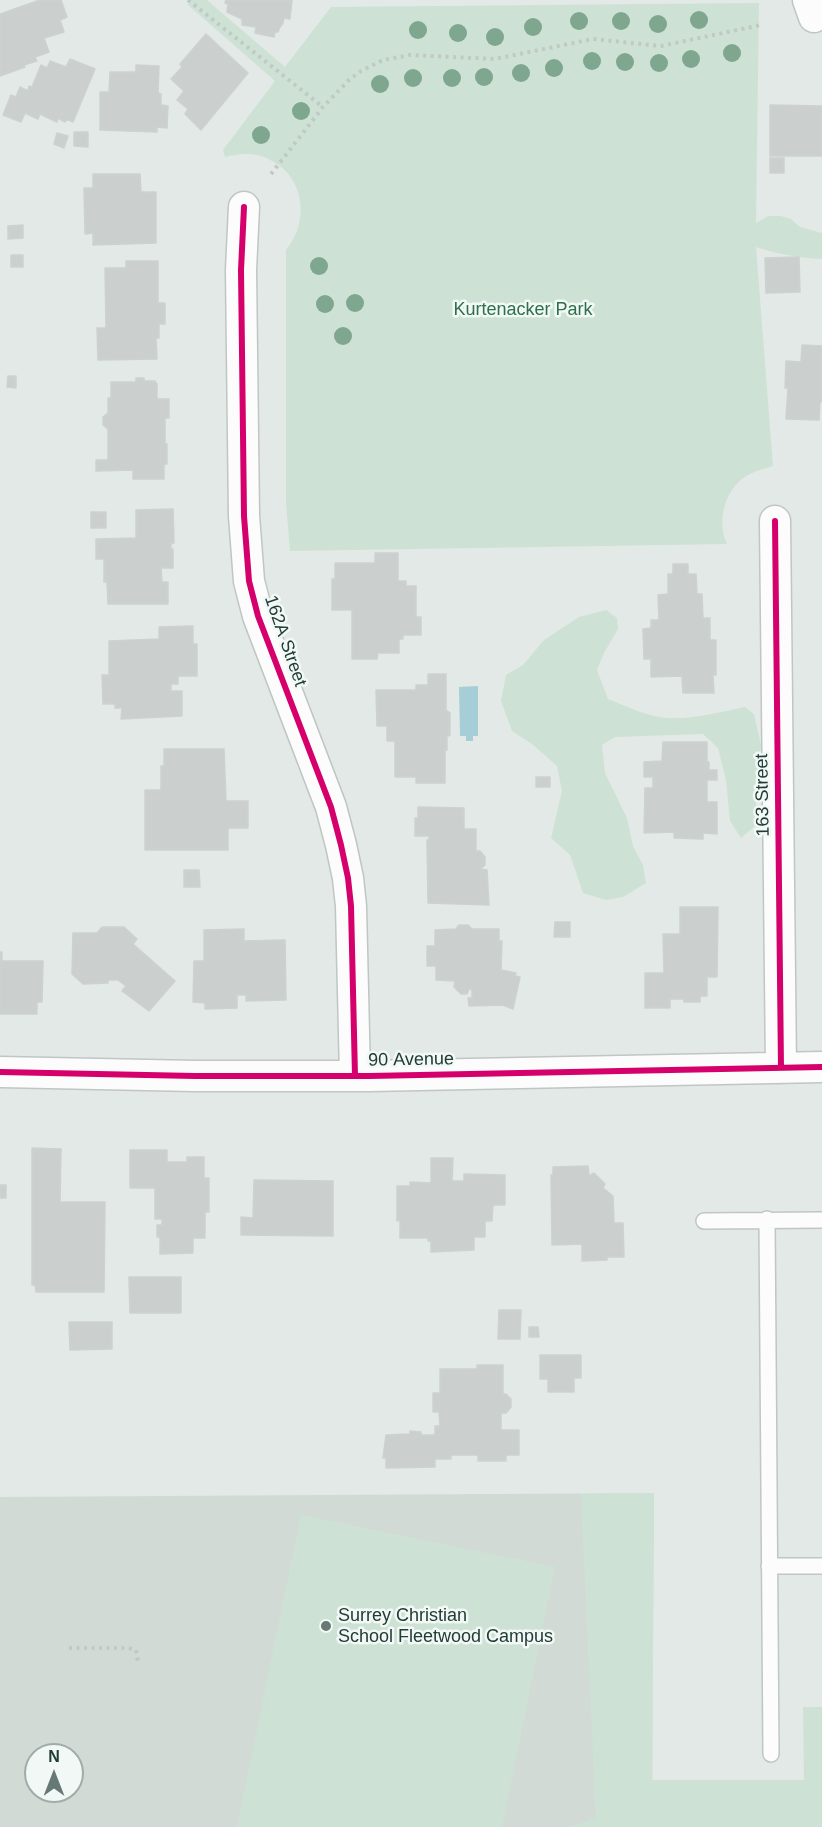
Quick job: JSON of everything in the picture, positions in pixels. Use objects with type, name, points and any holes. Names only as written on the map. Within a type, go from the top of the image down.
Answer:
[{"type":"street","name":"162A Street","points":[[243,207],[241,270],[244,516],[249,581],[258,616],[331,807],[344,856],[351,906],[355,1076]]},
{"type":"street","name":"163 Street","points":[[775,521],[781,1068]]},
{"type":"street","name":"90 Avenue","points":[[0,1072],[195,1076],[355,1076],[822,1067]]},
{"type":"lane","points":[[767,1219],[771,1754]]},
{"type":"lane","points":[[704,1221],[822,1220]]},
{"type":"lane","points":[[770,1566],[822,1566]]},
{"type":"path","points":[[188,0],[323,107]]},
{"type":"path","points":[[271,174],[323,107],[350,79],[383,60],[395,57],[439,55],[495,59],[593,39],[661,46],[761,25]]},
{"type":"path","points":[[69,1648],[129,1648],[136,1650],[138,1664]]},
{"type":"shaded area","name":"Surrey Christian School Fleetwood Campus","points":[[654,1493],[652,1827],[0,1827],[0,1497]]},
{"type":"green space","name":"Kurtenacker Park","points":[[191,0],[207,0],[285,67],[331,7],[759,3],[756,223],[768,216],[781,216],[791,219],[800,227],[822,233],[822,259],[788,255],[756,247],[773,466],[741,480],[729,495],[722,525],[727,544],[290,551],[286,503],[286,250],[299,225],[300,198],[289,174],[279,165],[251,154],[225,157],[223,150],[275,81],[188,5]]},
{"type":"green space","points":[[606,610],[617,618],[618,629],[597,670],[608,699],[644,713],[666,718],[695,717],[745,707],[754,714],[761,745],[756,794],[756,825],[741,838],[730,821],[726,780],[718,748],[703,734],[615,737],[602,745],[605,773],[627,818],[633,846],[643,865],[646,883],[623,897],[606,900],[583,893],[570,855],[551,838],[562,791],[557,766],[532,744],[512,731],[501,701],[506,675],[523,665],[544,640],[579,617]]},
{"type":"green space","points":[[654,1493],[652,1780],[804,1780],[803,1707],[822,1707],[822,1827],[570,1827],[596,1818],[581,1494]]},
{"type":"green space","points":[[301,1515],[555,1567],[502,1827],[237,1827]]},
{"type":"water","points":[[478,686],[478,736],[473,736],[473,741],[466,741],[466,736],[460,736],[459,687]]},
{"type":"building","points":[[40,0],[61,0],[67,17],[60,20],[64,32],[44,38],[49,52],[35,57],[37,61],[0,76],[0,14]]},
{"type":"building","points":[[226,0],[292,0],[290,19],[284,18],[274,37],[255,33],[256,27],[242,25],[242,19],[227,12]]},
{"type":"building","points":[[206,34],[248,73],[201,130],[185,114],[188,109],[177,100],[184,91],[171,79],[182,67],[180,64]]},
{"type":"building","points":[[70,59],[95,69],[73,122],[66,119],[65,122],[58,118],[57,122],[40,114],[38,119],[25,113],[21,122],[3,115],[11,95],[16,97],[20,87],[28,91],[29,86],[32,87],[41,65],[47,68],[50,61],[66,67]]},
{"type":"building","points":[[136,65],[159,66],[158,93],[161,94],[161,105],[168,106],[167,128],[157,127],[157,132],[100,130],[100,92],[109,92],[110,72],[136,72]]},
{"type":"building","points":[[770,105],[822,106],[822,156],[770,156]]},
{"type":"building","points":[[74,132],[88,132],[88,147],[74,146]]},
{"type":"building","points":[[57,133],[68,136],[64,148],[54,144]]},
{"type":"building","points":[[770,158],[784,158],[784,173],[770,173]]},
{"type":"building","points":[[93,174],[140,174],[141,192],[156,192],[156,243],[93,245],[93,233],[85,234],[84,188],[93,188]]},
{"type":"building","points":[[23,225],[23,238],[8,239],[8,226]]},
{"type":"building","points":[[11,255],[23,255],[23,267],[11,267]]},
{"type":"building","points":[[799,257],[800,292],[766,293],[765,258]]},
{"type":"building","points":[[126,261],[158,261],[158,303],[165,303],[165,324],[159,324],[159,338],[156,338],[157,359],[98,360],[97,328],[106,328],[105,268],[126,268]]},
{"type":"building","points":[[802,345],[822,346],[822,402],[820,402],[819,420],[786,419],[788,388],[785,388],[786,361],[801,362]]},
{"type":"building","points":[[8,376],[16,376],[16,388],[7,387]]},
{"type":"building","points":[[136,378],[155,381],[157,399],[169,399],[169,418],[165,418],[167,464],[164,464],[164,479],[133,479],[133,470],[96,471],[96,460],[108,460],[108,429],[103,425],[103,417],[108,413],[111,382],[136,382]]},
{"type":"building","points":[[173,509],[174,543],[171,543],[171,549],[173,549],[173,568],[161,568],[162,582],[168,582],[168,604],[108,604],[107,582],[104,582],[104,559],[96,559],[96,539],[136,538],[136,510]]},
{"type":"building","points":[[91,512],[106,512],[106,528],[91,528]]},
{"type":"building","points":[[375,553],[398,553],[398,581],[406,581],[406,586],[416,586],[416,617],[421,617],[421,635],[403,635],[403,639],[399,639],[399,653],[378,653],[377,659],[352,659],[352,610],[332,610],[332,579],[335,579],[335,563],[375,563]]},
{"type":"building","points":[[673,564],[688,564],[688,574],[696,574],[697,594],[702,594],[703,618],[710,618],[710,640],[716,640],[714,693],[683,693],[682,676],[651,677],[651,659],[644,659],[643,629],[651,628],[651,620],[659,620],[658,595],[668,594],[668,574],[673,574]]},
{"type":"building","points":[[193,626],[193,644],[197,644],[197,676],[178,676],[178,684],[171,684],[171,691],[182,691],[182,716],[121,719],[122,708],[115,708],[115,704],[103,704],[102,675],[109,675],[109,641],[159,639],[159,627]]},
{"type":"building","points":[[428,674],[446,674],[446,710],[450,713],[450,735],[447,737],[447,750],[445,750],[445,783],[416,783],[416,777],[395,777],[395,741],[387,741],[387,726],[377,726],[376,690],[416,690],[416,685],[428,685]]},
{"type":"building","points":[[663,742],[707,742],[709,770],[717,770],[717,780],[707,780],[707,802],[717,802],[717,834],[703,833],[703,839],[674,838],[674,832],[644,833],[645,788],[653,788],[653,777],[644,777],[644,762],[662,761]]},
{"type":"building","points":[[164,749],[224,749],[226,801],[248,801],[248,828],[228,828],[228,850],[145,850],[145,790],[161,790]]},
{"type":"building","points":[[536,777],[550,777],[550,787],[536,787]]},
{"type":"building","points":[[418,807],[464,808],[464,829],[476,829],[476,851],[480,851],[485,857],[485,865],[480,869],[487,870],[489,905],[428,903],[427,840],[429,836],[415,836],[415,818],[418,818]]},
{"type":"building","points":[[184,870],[199,870],[200,887],[184,887]]},
{"type":"building","points":[[680,907],[718,907],[717,977],[707,977],[707,996],[700,996],[700,1002],[670,999],[670,1008],[645,1008],[645,973],[664,973],[663,934],[680,934]]},
{"type":"building","points":[[555,922],[570,922],[570,937],[554,937]]},
{"type":"building","points":[[459,925],[468,925],[472,929],[499,929],[499,941],[502,941],[501,970],[516,973],[515,976],[520,977],[513,1009],[503,1005],[469,1006],[468,998],[472,998],[472,989],[469,989],[467,994],[461,994],[454,987],[455,981],[436,980],[436,966],[427,966],[427,946],[435,946],[435,930],[456,929]]},
{"type":"building","points":[[102,927],[124,927],[137,939],[133,944],[175,981],[149,1011],[122,991],[126,986],[118,980],[108,980],[108,983],[83,984],[72,974],[73,933],[97,933]]},
{"type":"building","points":[[244,929],[244,941],[285,940],[286,1000],[246,1001],[246,995],[237,995],[237,1008],[205,1009],[205,1003],[193,1002],[194,961],[204,961],[204,930]]},
{"type":"building","points":[[0,952],[2,952],[2,961],[43,961],[42,1002],[37,1002],[37,1014],[0,1014]]},
{"type":"building","points":[[32,1148],[61,1149],[60,1202],[105,1202],[104,1292],[36,1292],[35,1285],[32,1285]]},
{"type":"building","points":[[130,1150],[167,1150],[167,1162],[187,1162],[187,1157],[204,1157],[204,1178],[209,1178],[209,1212],[205,1212],[205,1238],[193,1238],[193,1253],[160,1254],[157,1225],[162,1225],[162,1219],[155,1219],[155,1188],[130,1188]]},
{"type":"building","points":[[431,1158],[453,1158],[452,1181],[464,1181],[464,1174],[505,1175],[505,1205],[493,1205],[492,1221],[485,1221],[485,1237],[474,1237],[474,1250],[431,1252],[431,1241],[428,1241],[428,1238],[400,1238],[400,1220],[397,1221],[397,1186],[410,1186],[410,1182],[431,1183]]},
{"type":"building","points":[[588,1166],[589,1176],[594,1173],[605,1184],[603,1188],[613,1196],[614,1223],[623,1223],[624,1257],[582,1261],[582,1244],[552,1245],[551,1175],[553,1175],[553,1167]]},
{"type":"building","points":[[254,1180],[333,1181],[333,1236],[241,1235],[241,1217],[253,1218]]},
{"type":"building","points":[[0,1185],[6,1185],[6,1198],[0,1198]]},
{"type":"building","points":[[129,1277],[181,1277],[181,1313],[130,1313]]},
{"type":"building","points":[[499,1310],[521,1310],[520,1339],[498,1339]]},
{"type":"building","points":[[69,1322],[112,1322],[112,1349],[70,1350]]},
{"type":"building","points":[[529,1327],[538,1327],[539,1337],[529,1337]]},
{"type":"building","points":[[540,1355],[581,1355],[581,1378],[574,1378],[574,1392],[548,1392],[548,1379],[540,1379]]},
{"type":"building","points":[[477,1365],[503,1365],[503,1394],[511,1399],[511,1407],[506,1413],[501,1413],[501,1430],[519,1430],[519,1455],[506,1455],[506,1461],[478,1461],[478,1455],[451,1455],[451,1459],[435,1459],[435,1467],[386,1468],[386,1458],[383,1458],[386,1435],[410,1434],[410,1431],[421,1432],[421,1435],[435,1435],[435,1426],[440,1426],[439,1412],[433,1412],[433,1393],[440,1393],[440,1369],[477,1369]]},
{"type":"cycle path","points":[[244,207],[241,270],[244,516],[249,581],[258,616],[331,807],[341,845],[351,906],[355,1076]]},
{"type":"cycle path","points":[[775,521],[781,1068]]},
{"type":"cycle path","points":[[0,1072],[195,1076],[369,1076],[822,1067]]},
{"type":"place","name":"Surrey Christian School Fleetwood Campus","points":[[326,1626]]}]
